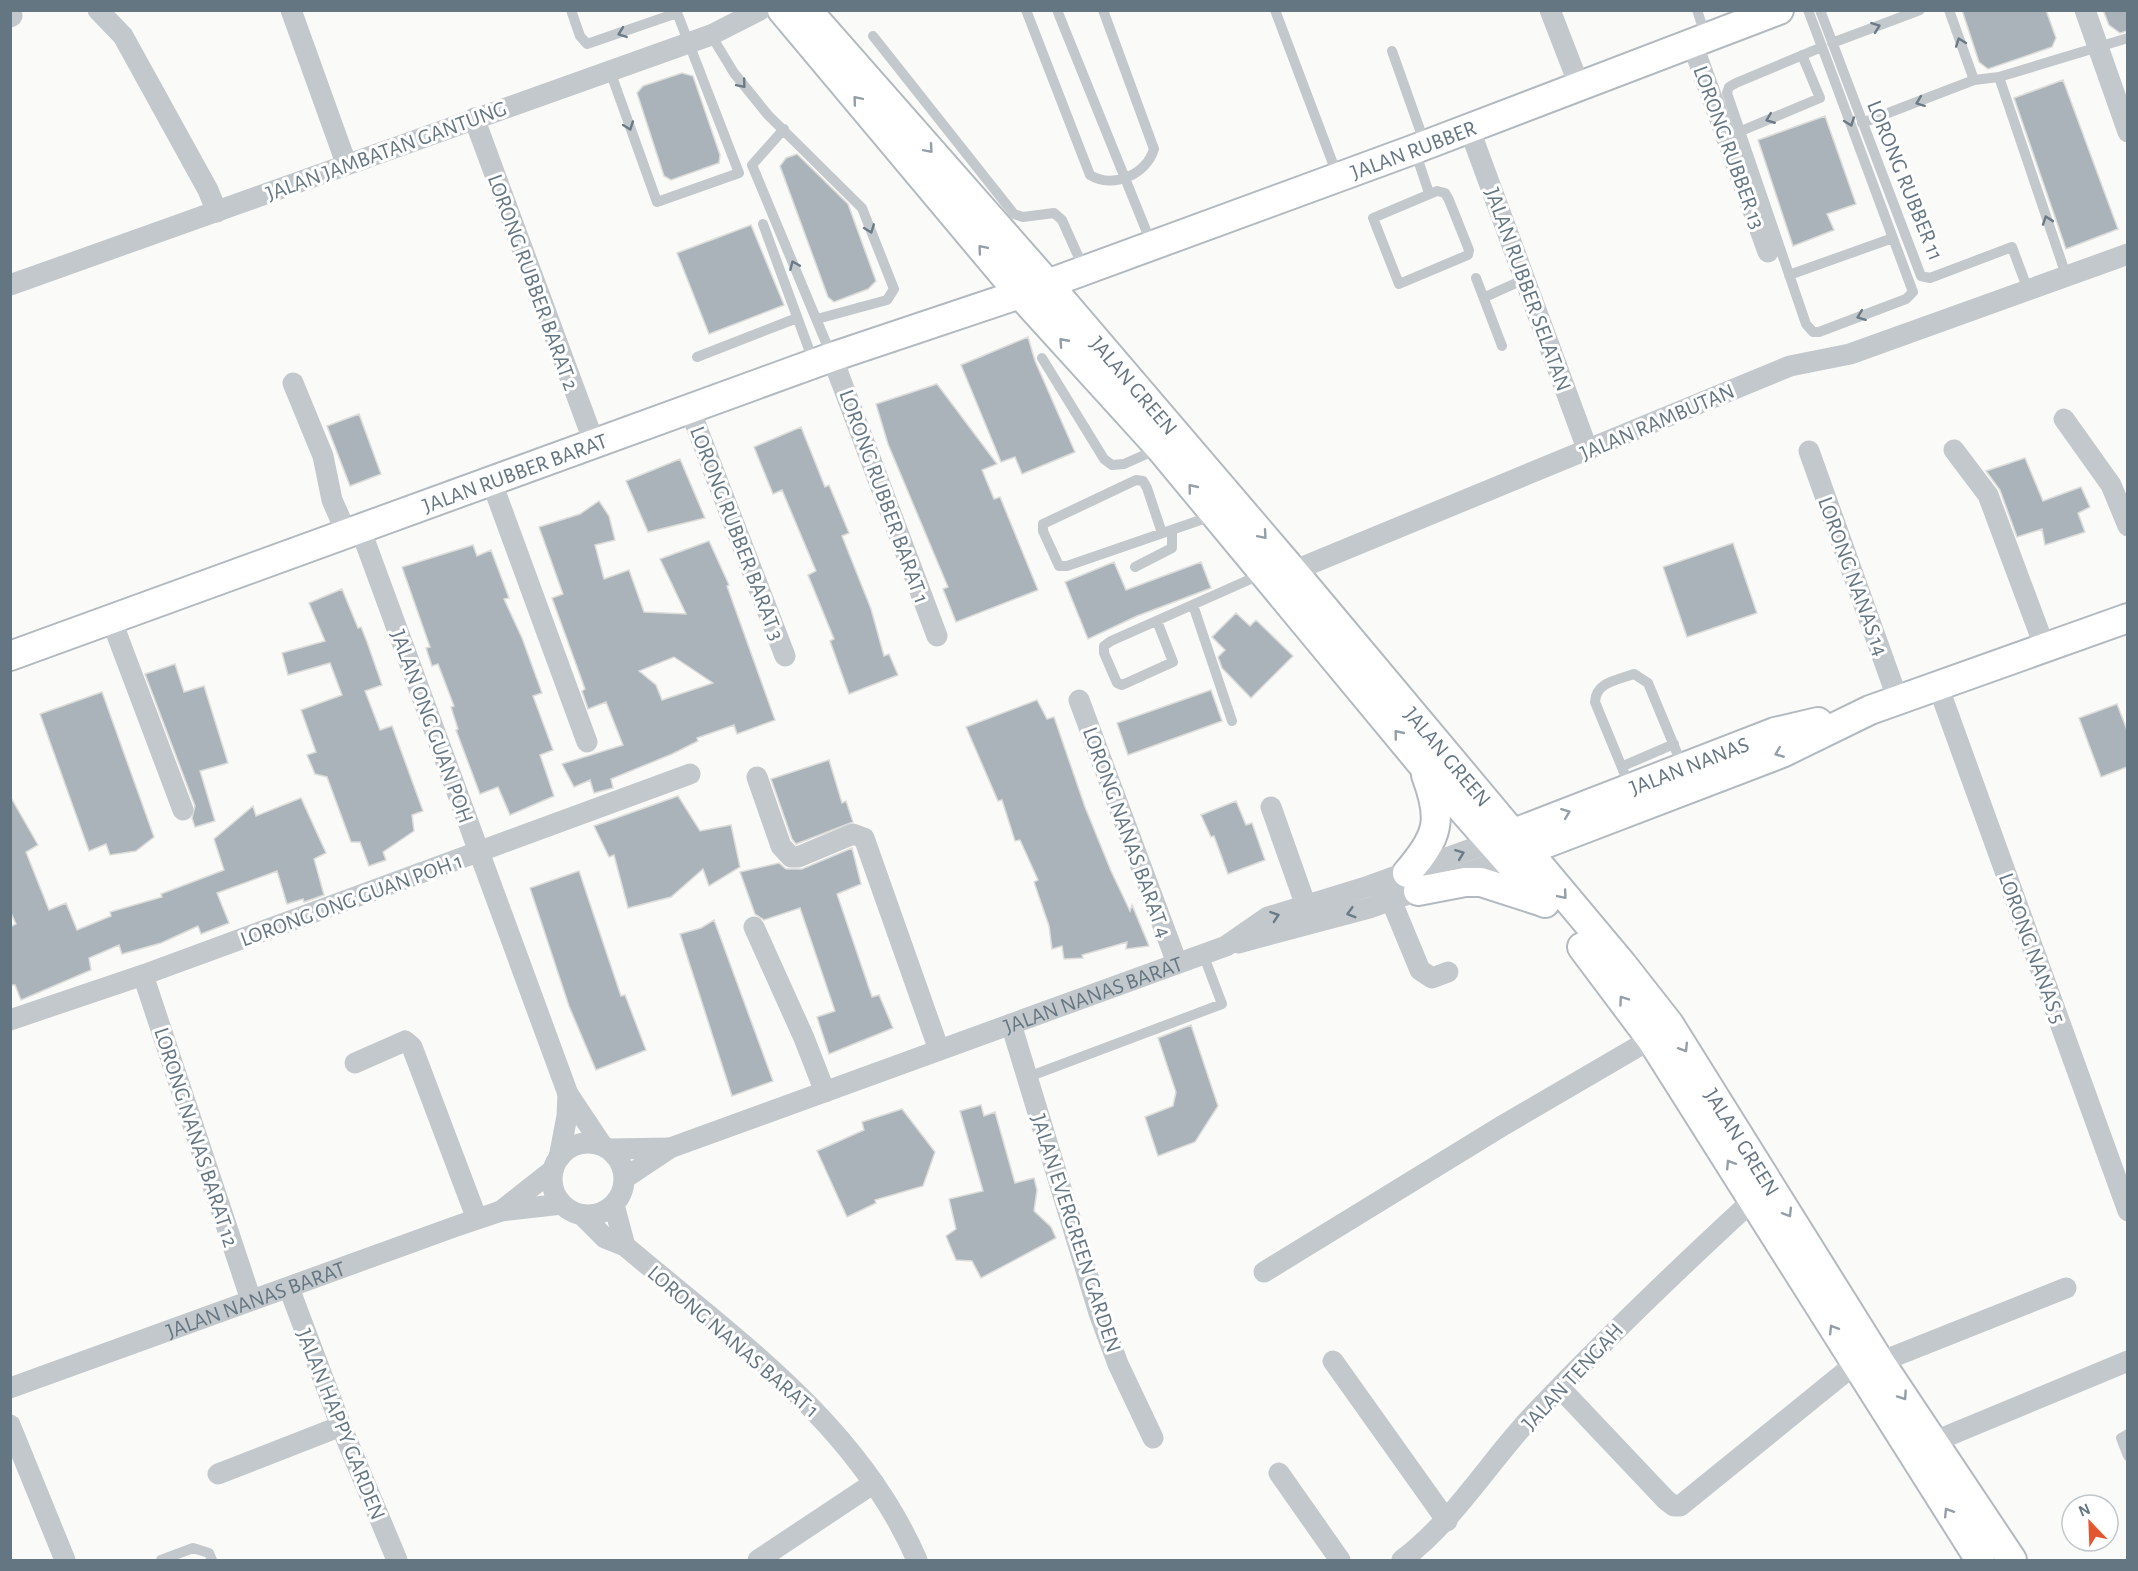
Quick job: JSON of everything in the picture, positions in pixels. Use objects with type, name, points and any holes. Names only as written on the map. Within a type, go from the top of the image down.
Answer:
[{"type":"main road","name":"JALAN GREEN","points":[[782,10],[1020,294],[1160,448],[1215,515],[1279,572],[1421,763],[1509,846],[1622,964],[1669,1024],[1868,1363],[1980,1560]]},
{"type":"main road","name":"JALAN GREEN","points":[[807,10],[1047,283],[1279,572],[1509,846],[1545,903],[1604,973],[1651,1039],[1752,1200],[1868,1363],[1933,1442],[2012,1560]]},
{"type":"main road","name":"JALAN RUBBER","points":[[1020,294],[1338,178],[1779,10]]},
{"type":"main road","name":"JALAN RUBBER BARAT","points":[[10,656],[492,483],[823,360],[1020,294]]},
{"type":"main road","name":"JALAN NANAS","points":[[1509,846],[1782,753],[1870,710],[2127,618]]},
{"type":"main road","name":"JALAN NANAS","points":[[1509,846],[1627,777],[1678,756],[1870,710]]},
{"type":"main road","points":[[1421,763],[1437,804],[1436,828],[1412,882],[1481,882],[1545,903]]},
{"type":"street","points":[[98,10],[123,36],[208,190],[217,212]]},
{"type":"street","points":[[291,10],[346,163]]},
{"type":"street","name":"JALAN JAMBATAN GANTUNG","points":[[10,285],[217,212],[346,163],[711,35],[760,10]]},
{"type":"street","points":[[1550,10],[1579,85]]},
{"type":"street","points":[[2085,10],[2127,132]]},
{"type":"street","name":"LORONG RUBBER 13","points":[[1699,40],[1768,252]]},
{"type":"street","name":"LORONG RUBBER BARAT 2","points":[[474,118],[595,445]]},
{"type":"street","name":"JALAN RUBBER SELATAN","points":[[1469,128],[1588,451]]},
{"type":"street","name":"JALAN RAMBUTAN","points":[[1279,572],[1588,451],[1790,366],[1850,354],[2127,254]]},
{"type":"street","name":"LORONG RUBBER BARAT 1","points":[[823,360],[937,636]]},
{"type":"street","name":"JALAN ONG GUAN POH","points":[[293,383],[323,456],[332,500],[354,531],[480,852],[568,1094],[606,1147]]},
{"type":"street","name":"LORONG RUBBER BARAT 3","points":[[690,410],[785,656]]},
{"type":"street","points":[[2064,419],[2111,485],[2127,526]]},
{"type":"street","points":[[1954,450],[1988,495],[2044,648]]},
{"type":"street","name":"LORONG NANAS 14","points":[[1809,451],[1898,700]]},
{"type":"street","points":[[492,483],[587,742]]},
{"type":"street","points":[[111,619],[183,810]]},
{"type":"street","name":"LORONG NANAS 5","points":[[1938,686],[2127,1211]]},
{"type":"street","name":"LORONG NANAS BARAT 4","points":[[1079,700],[1177,963]]},
{"type":"street","name":"LORONG ONG GUAN POH 1","points":[[10,1020],[143,975],[690,774]]},
{"type":"street","points":[[757,777],[781,846],[790,857],[798,857],[853,834],[864,838],[939,1050]]},
{"type":"street","points":[[1271,807],[1306,906]]},
{"type":"street","points":[[1226,946],[1277,934],[1391,900],[1412,882],[1509,846]]},
{"type":"street","name":"JALAN NANAS BARAT","points":[[625,1178],[670,1148],[1226,946],[1268,917],[1412,882]]},
{"type":"street","points":[[1391,900],[1420,970],[1432,978],[1448,972]]},
{"type":"street","points":[[754,927],[800,1027],[825,1092]]},
{"type":"street","name":"LORONG NANAS BARAT 12","points":[[143,975],[251,1300]]},
{"type":"street","name":"JALAN EVERGREEN GARDEN","points":[[1011,1024],[1099,1313],[1119,1364],[1154,1438]]},
{"type":"street","points":[[1264,1272],[1502,1126],[1651,1039]]},
{"type":"street","points":[[355,1063],[405,1041],[412,1047],[477,1220]]},
{"type":"street","name":"JALAN ONG GUAN POH","points":[[556,1164],[567,1116],[568,1094]]},
{"type":"street","points":[[581,1144],[606,1147],[622,1166],[625,1178],[622,1192],[614,1205],[605,1212],[582,1215],[561,1204],[553,1188],[556,1164],[569,1149],[581,1144]]},
{"type":"street","name":"JALAN NANAS BARAT","points":[[606,1147],[670,1148]]},
{"type":"street","name":"JALAN NANAS BARAT","points":[[501,1211],[556,1164]]},
{"type":"street","name":"JALAN TENGAH","points":[[1402,1560],[1447,1521],[1531,1417],[1647,1298],[1752,1200]]},
{"type":"street","name":"JALAN NANAS BARAT","points":[[10,1388],[501,1211],[561,1204]]},
{"type":"street","points":[[614,1205],[625,1246]]},
{"type":"street","name":"LORONG NANAS BARAT 1","points":[[582,1215],[605,1238],[625,1246],[802,1396],[857,1457],[906,1534],[917,1560]]},
{"type":"street","name":"JALAN HAPPY GARDEN","points":[[289,1288],[341,1426],[397,1560]]},
{"type":"street","points":[[1560,1388],[1666,1500],[1674,1506],[1680,1506],[1868,1363],[2066,1288]]},
{"type":"street","points":[[1333,1361],[1447,1521]]},
{"type":"street","points":[[1933,1442],[2127,1361]]},
{"type":"street","points":[[10,1425],[64,1560]]},
{"type":"street","points":[[218,1474],[341,1426]]},
{"type":"street","points":[[1279,1473],[1340,1560]]},
{"type":"street","points":[[758,1560],[874,1483]]},
{"type":"lane","points":[[571,10],[580,36],[587,44],[677,12],[739,173]]},
{"type":"lane","points":[[1026,10],[1090,175],[1107,182],[1125,178],[1141,169],[1154,149],[1103,10]]},
{"type":"lane","points":[[1057,10],[1152,245]]},
{"type":"lane","points":[[1275,10],[1338,178]]},
{"type":"lane","points":[[1697,10],[1699,40]]},
{"type":"lane","points":[[1808,10],[1827,45],[1838,90],[1913,292],[1906,299],[1819,332],[1813,332],[1806,324],[1727,93],[1729,87],[1802,55],[1827,45],[1920,10]]},
{"type":"lane","name":"LORONG RUBBER 11","points":[[1820,10],[1827,45],[1862,123],[1921,276],[1930,278],[2012,247],[2028,290]]},
{"type":"lane","points":[[1949,10],[1974,80]]},
{"type":"lane","points":[[711,35],[734,73],[768,115],[862,208],[894,289],[887,300],[817,319]]},
{"type":"lane","points":[[873,36],[1014,214],[1023,217],[1054,213],[1062,220],[1085,269]]},
{"type":"lane","points":[[1862,123],[1974,80],[1999,77],[2127,38]]},
{"type":"lane","points":[[1392,51],[1420,147],[1429,193]]},
{"type":"lane","points":[[1802,55],[1820,98]]},
{"type":"lane","points":[[610,71],[657,202],[739,173],[752,165],[784,129]]},
{"type":"lane","points":[[1999,77],[2066,275]]},
{"type":"lane","points":[[1740,131],[1838,90]]},
{"type":"lane","points":[[752,165],[817,319],[823,360]]},
{"type":"lane","points":[[1437,191],[1445,193],[1469,249],[1468,255],[1400,284],[1373,218],[1429,193],[1437,191]]},
{"type":"lane","points":[[763,224],[797,318],[823,360]]},
{"type":"lane","points":[[1790,274],[1893,238]]},
{"type":"lane","points":[[1476,278],[1502,346]]},
{"type":"lane","points":[[1485,297],[1525,279]]},
{"type":"lane","points":[[697,357],[797,318]]},
{"type":"lane","points":[[1042,358],[1104,459],[1112,465],[1124,464],[1160,448]]},
{"type":"lane","points":[[1135,567],[1172,548],[1167,532],[1143,481],[1136,480],[1043,524],[1043,531],[1059,566],[1067,566],[1167,532],[1215,515]]},
{"type":"lane","points":[[1157,621],[1173,662],[1122,685],[1117,682],[1104,653],[1104,646],[1157,621],[1193,605],[1279,572]]},
{"type":"lane","points":[[1193,605],[1232,721]]},
{"type":"lane","points":[[1627,777],[1595,702],[1595,692],[1600,686],[1634,674],[1648,683],[1678,756]]},
{"type":"lane","points":[[1028,1077],[1222,1004],[1203,954]]},
{"type":"lane","points":[[2127,1434],[2121,1438],[2127,1456]]},
{"type":"lane","points":[[161,1560],[193,1548],[209,1553],[212,1560]]},
{"type":"building","points":[[1962,10],[2046,10],[2056,38],[2052,47],[1988,69],[1979,62]]},
{"type":"building","points":[[2103,10],[2127,10],[2127,31],[2120,33],[2109,25]]},
{"type":"building","points":[[682,73],[693,76],[720,155],[719,163],[671,180],[664,176],[637,93],[643,86]]},
{"type":"building","points":[[2063,80],[2118,229],[2066,249],[2014,98]]},
{"type":"building","points":[[1825,116],[1856,204],[1827,214],[1834,230],[1793,246],[1758,140]]},
{"type":"building","points":[[797,154],[848,204],[876,281],[868,289],[834,302],[828,297],[780,166],[786,158]]},
{"type":"building","points":[[751,225],[784,305],[709,334],[677,253]]},
{"type":"building","points":[[1028,337],[1035,361],[1075,452],[1022,474],[1015,457],[1001,462],[961,365]]},
{"type":"building","points":[[937,384],[997,464],[982,470],[994,499],[1000,497],[1038,590],[956,622],[943,589],[948,587],[888,444],[876,404]]},
{"type":"building","points":[[359,414],[381,474],[350,486],[327,426]]},
{"type":"building","points":[[801,427],[825,487],[829,485],[849,533],[842,536],[871,609],[884,656],[889,654],[898,675],[849,694],[830,641],[834,639],[808,575],[816,571],[782,490],[773,494],[754,447]]},
{"type":"building","points":[[2025,458],[2043,501],[2081,487],[2090,507],[2078,513],[2085,532],[2045,545],[2042,529],[2017,537],[2000,490],[1986,471]]},
{"type":"building","points":[[680,459],[705,518],[648,532],[626,481]]},
{"type":"building","points":[[599,501],[609,516],[615,540],[595,545],[604,579],[629,570],[644,612],[686,614],[660,559],[709,541],[729,585],[727,586],[775,720],[737,734],[734,725],[697,738],[698,741],[672,754],[611,779],[613,788],[594,793],[590,780],[574,787],[562,764],[623,745],[606,702],[588,709],[582,691],[585,689],[552,598],[563,594],[539,527],[580,514]],"holes":[[[674,657],[713,683],[662,700],[656,685],[639,671]]]},
{"type":"building","points":[[1733,543],[1757,613],[1687,637],[1663,567]]},
{"type":"building","points":[[473,545],[477,556],[491,550],[509,598],[504,599],[522,638],[542,693],[533,696],[553,750],[540,755],[554,796],[510,815],[498,787],[480,794],[456,730],[458,729],[451,707],[454,706],[438,664],[432,666],[426,648],[430,647],[402,567]]},
{"type":"building","points":[[1114,562],[1126,590],[1201,562],[1211,588],[1137,616],[1088,639],[1065,582]]},
{"type":"building","points":[[342,589],[358,628],[361,627],[382,685],[365,691],[380,730],[392,726],[423,811],[412,815],[414,831],[383,852],[386,860],[369,866],[360,842],[351,842],[327,777],[315,774],[307,755],[316,752],[301,710],[342,695],[330,663],[288,675],[282,653],[325,641],[309,603]]},
{"type":"building","points":[[1236,613],[1250,626],[1256,620],[1293,656],[1251,698],[1222,668],[1218,657],[1225,650],[1212,637]]},
{"type":"building","points":[[175,664],[184,692],[204,686],[228,763],[200,771],[215,821],[195,827],[192,818],[195,806],[145,674]]},
{"type":"building","points":[[1211,690],[1222,721],[1128,755],[1117,723]]},
{"type":"building","points":[[102,692],[154,837],[136,851],[110,855],[106,844],[89,851],[40,714]]},
{"type":"building","points":[[1037,700],[1047,719],[1054,717],[1085,807],[1111,871],[1130,911],[1132,905],[1149,946],[1126,949],[1127,942],[1082,955],[1083,958],[1064,959],[1062,946],[1052,949],[1049,926],[1034,882],[1038,880],[1020,840],[1015,841],[1002,800],[998,801],[966,727]]},
{"type":"building","points":[[2117,704],[2127,730],[2127,767],[2101,777],[2079,718]]},
{"type":"building","points":[[829,760],[842,803],[846,801],[853,822],[796,844],[792,839],[771,779]]},
{"type":"building","points":[[10,796],[38,845],[26,852],[49,910],[66,903],[77,930],[111,916],[110,912],[162,897],[161,894],[224,870],[214,839],[253,806],[256,816],[301,798],[326,853],[314,859],[324,895],[304,902],[303,899],[287,904],[277,871],[217,893],[229,923],[201,934],[198,926],[161,943],[122,954],[119,945],[89,958],[91,970],[21,1000],[15,985],[10,985],[10,927],[16,924],[10,911]]},
{"type":"building","points":[[678,796],[700,831],[731,825],[740,867],[709,886],[703,869],[671,897],[628,908],[614,855],[609,857],[594,826]]},
{"type":"building","points":[[1236,801],[1246,825],[1252,823],[1265,860],[1228,874],[1214,836],[1211,837],[1201,815]]},
{"type":"building","points":[[852,848],[861,884],[837,894],[872,997],[879,995],[893,1028],[829,1054],[817,1017],[835,1011],[800,908],[764,920],[755,914],[740,872],[779,863],[786,869],[802,869]]},
{"type":"building","points":[[579,871],[621,996],[625,995],[646,1050],[596,1070],[569,1006],[530,888]]},
{"type":"building","points":[[714,920],[773,1081],[732,1096],[680,934],[701,928]]},
{"type":"building","points":[[1191,1025],[1218,1106],[1195,1142],[1158,1156],[1145,1117],[1173,1106],[1176,1092],[1158,1038]]},
{"type":"building","points":[[981,1105],[984,1116],[995,1112],[1015,1183],[1034,1178],[1037,1190],[1034,1211],[1051,1227],[1056,1238],[981,1278],[972,1261],[956,1260],[946,1236],[956,1229],[949,1199],[983,1191],[960,1111]]},
{"type":"building","points":[[902,1109],[935,1152],[923,1186],[875,1200],[876,1203],[847,1217],[817,1151],[864,1130],[862,1122]]}]
